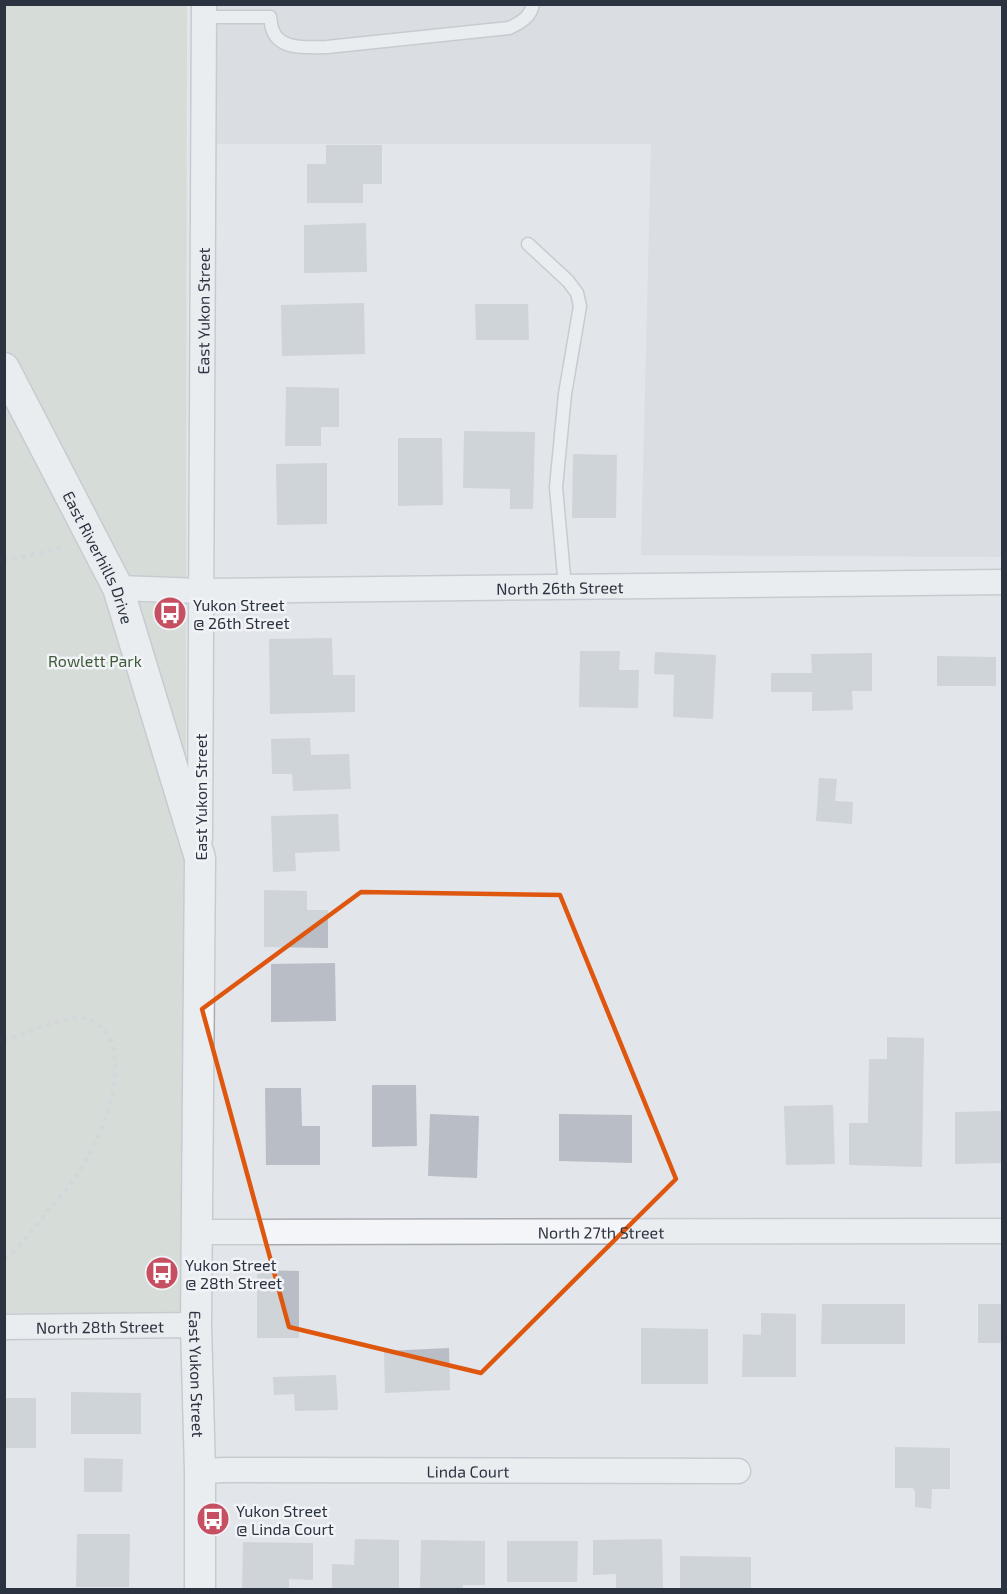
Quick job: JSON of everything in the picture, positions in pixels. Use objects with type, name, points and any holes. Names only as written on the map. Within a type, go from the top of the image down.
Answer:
[{"type":"street","name":"East Yukon Street","points":[[200,1590],[196,1325],[204,11]]},
{"type":"street","name":"East Riverhills Drive","points":[[4,368],[118,588],[200,858]]},
{"type":"street","name":"North 26th Street","points":[[118,588],[201,591],[1002,582]]},
{"type":"street","name":"North 27th Street","points":[[197,1232],[1002,1231]]},
{"type":"street","name":"North 28th Street","points":[[4,1327],[196,1325]]},
{"type":"street","name":"Linda Court","points":[[200,1471],[738,1471]]},
{"type":"lane","points":[[204,11],[270,11],[274,34],[285,44],[327,47],[509,28],[523,21],[533,4]]},
{"type":"lane","points":[[528,244],[568,281],[577,293],[580,306],[566,394],[556,487],[566,587]]},
{"type":"path","points":[[4,561],[75,544]]},
{"type":"path","points":[[4,1041],[67,1019],[81,1018],[94,1022],[104,1029],[115,1053],[115,1072],[103,1123],[90,1152],[72,1181],[28,1236],[4,1260]]},
{"type":"highlighted area","points":[[361,892],[560,895],[676,1179],[481,1373],[289,1327],[202,1009]]},
{"type":"shaded area","points":[[217,5],[1002,5],[1002,557],[641,555],[651,144],[216,144]]},
{"type":"green space","name":"Rowlett Park","points":[[4,5],[187,5],[185,1315],[5,1315]]},
{"type":"building","points":[[326,145],[382,145],[382,184],[363,184],[363,203],[307,203],[307,164],[326,164]]},
{"type":"building","points":[[366,223],[367,272],[304,273],[304,225]]},
{"type":"building","points":[[364,303],[365,354],[282,356],[281,305]]},
{"type":"building","points":[[475,304],[528,304],[529,340],[476,340]]},
{"type":"building","points":[[286,387],[339,388],[339,427],[321,427],[321,446],[285,446]]},
{"type":"building","points":[[464,431],[535,432],[533,509],[510,509],[510,489],[463,488]]},
{"type":"building","points":[[398,438],[442,438],[443,505],[398,506]]},
{"type":"building","points":[[573,454],[617,455],[616,518],[572,518]]},
{"type":"building","points":[[327,463],[327,524],[277,525],[276,464]]},
{"type":"building","points":[[332,638],[333,675],[355,675],[355,712],[270,714],[269,639]]},
{"type":"building","points":[[580,651],[620,651],[619,670],[639,670],[638,708],[579,707]]},
{"type":"building","points":[[655,652],[716,655],[713,719],[673,717],[674,675],[654,674]]},
{"type":"building","points":[[872,653],[872,691],[852,691],[853,710],[812,711],[812,692],[771,692],[771,673],[812,673],[811,654]]},
{"type":"building","points":[[937,656],[996,657],[996,686],[937,686]]},
{"type":"building","points":[[310,738],[311,755],[349,754],[351,789],[293,791],[292,774],[272,774],[271,739]]},
{"type":"building","points":[[819,778],[837,779],[835,801],[853,802],[852,824],[816,821]]},
{"type":"building","points":[[338,814],[340,851],[295,853],[296,871],[273,872],[271,816]]},
{"type":"building","points":[[264,890],[307,891],[307,910],[328,910],[328,948],[264,947]]},
{"type":"building","points":[[335,963],[336,1021],[271,1022],[271,964]]},
{"type":"building","points":[[887,1037],[924,1038],[922,1167],[849,1165],[849,1123],[868,1123],[869,1059],[887,1059]]},
{"type":"building","points":[[372,1085],[416,1085],[417,1146],[372,1147]]},
{"type":"building","points":[[265,1088],[301,1088],[302,1126],[320,1126],[320,1165],[266,1165]]},
{"type":"building","points":[[833,1105],[835,1164],[786,1165],[784,1106]]},
{"type":"building","points":[[1002,1111],[1002,1163],[955,1164],[955,1112]]},
{"type":"building","points":[[430,1114],[479,1116],[477,1178],[428,1176]]},
{"type":"building","points":[[559,1114],[632,1115],[632,1163],[559,1161]]},
{"type":"building","points":[[257,1270],[299,1271],[299,1338],[257,1338]]},
{"type":"building","points":[[822,1304],[905,1304],[905,1344],[821,1344]]},
{"type":"building","points":[[978,1304],[1002,1304],[1002,1343],[978,1343]]},
{"type":"building","points":[[761,1313],[796,1314],[796,1377],[742,1377],[743,1334],[761,1335]]},
{"type":"building","points":[[641,1328],[708,1329],[708,1384],[641,1384]]},
{"type":"building","points":[[449,1348],[450,1390],[385,1393],[384,1351]]},
{"type":"building","points":[[336,1375],[338,1410],[295,1411],[294,1394],[274,1395],[273,1377]]},
{"type":"building","points":[[71,1392],[141,1393],[141,1434],[71,1434]]},
{"type":"building","points":[[4,1398],[36,1398],[36,1448],[4,1448]]},
{"type":"building","points":[[895,1447],[950,1448],[950,1489],[932,1489],[931,1509],[915,1507],[913,1488],[895,1488]]},
{"type":"building","points":[[84,1458],[123,1459],[122,1492],[84,1492]]},
{"type":"building","points":[[77,1534],[130,1534],[129,1587],[76,1587]]},
{"type":"building","points":[[355,1539],[399,1540],[399,1590],[332,1589],[332,1564],[354,1565]]},
{"type":"building","points":[[662,1539],[663,1590],[616,1590],[616,1574],[593,1575],[593,1540]]},
{"type":"building","points":[[421,1540],[485,1541],[485,1585],[463,1585],[463,1590],[420,1590]]},
{"type":"building","points":[[507,1541],[578,1541],[577,1582],[507,1582]]},
{"type":"building","points":[[243,1542],[313,1543],[313,1580],[289,1579],[289,1590],[242,1590]]},
{"type":"building","points":[[680,1556],[751,1557],[751,1590],[680,1590]]},
{"type":"place","name":"Yukon Street @ 26th Street","points":[[170,613]]},
{"type":"place","name":"Yukon Street @ 28th Street","points":[[162,1273]]},
{"type":"place","name":"Yukon Street @ Linda Court","points":[[213,1519]]}]
